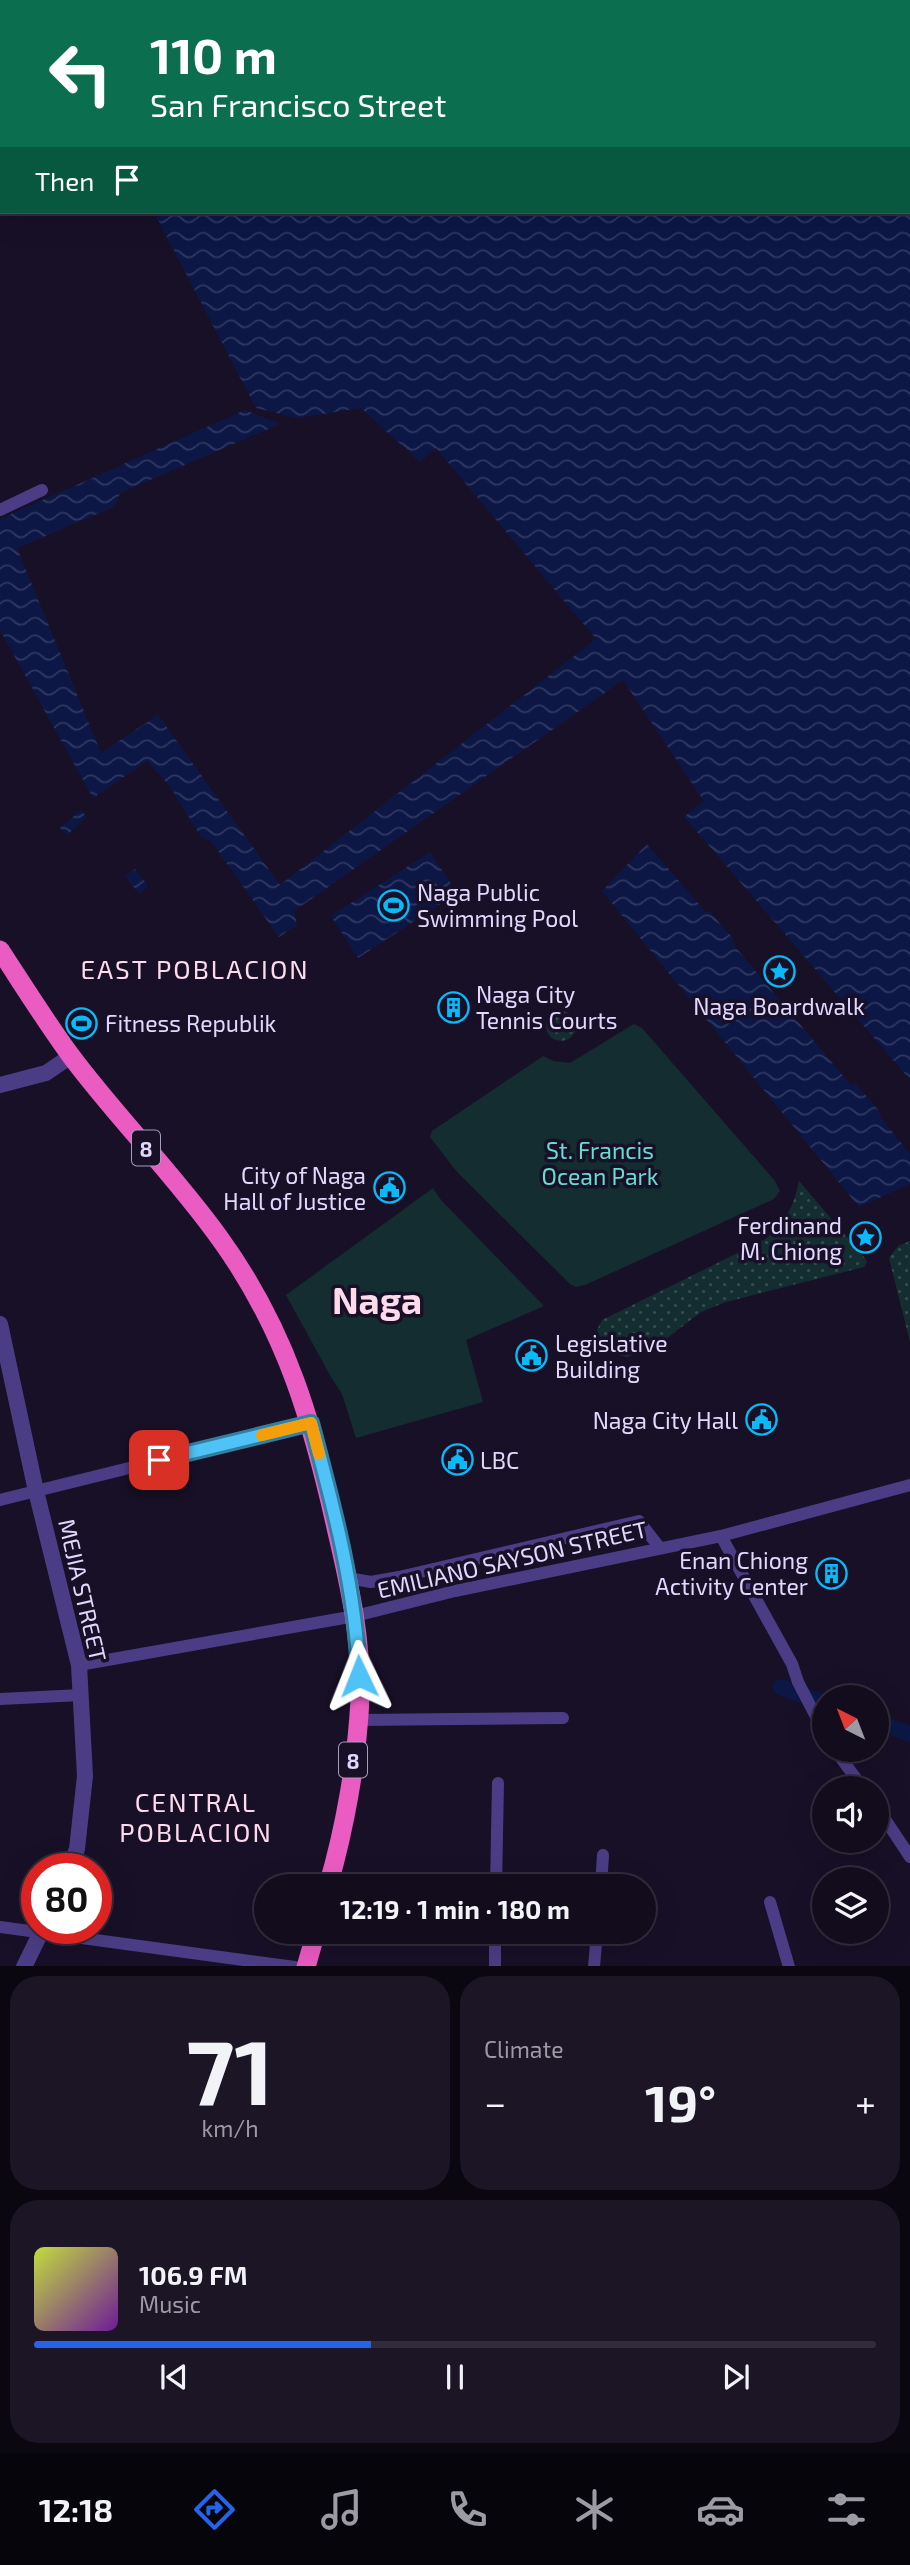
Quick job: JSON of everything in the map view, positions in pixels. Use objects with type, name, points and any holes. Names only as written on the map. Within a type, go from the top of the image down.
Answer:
[{"type":"highway","name":"8","points":[[0,950],[71,1056],[221,1240],[279,1338],[311,1423],[355,1616],[360,1699],[353,1766],[332,1874]]},
{"type":"highway","points":[[306,1966],[312,1944]]},
{"type":"street","points":[[0,510],[42,490]]},
{"type":"street","points":[[0,1085],[46,1073],[71,1056]]},
{"type":"street","name":"MEJIA STREET","points":[[0,1324],[4,1358],[79,1665],[85,1776],[75,1853]]},
{"type":"street","points":[[0,1500],[311,1423]]},
{"type":"street","name":"EMILIANO SAYSON STREET","points":[[79,1665],[355,1616],[454,1591],[721,1536],[910,1485]]},
{"type":"street","name":"EMILIANO SAYSON STREET","points":[[348,1578],[371,1582],[399,1577],[639,1521],[659,1548]]},
{"type":"street","points":[[721,1536],[792,1664],[812,1710]]},
{"type":"street","points":[[0,1699],[81,1695]]},
{"type":"street","points":[[358,1720],[564,1718]]},
{"type":"street","points":[[496,1874],[498,1783]]},
{"type":"street","points":[[889,1825],[910,1857]]},
{"type":"street","points":[[602,1874],[603,1855]]},
{"type":"street","points":[[770,1902],[789,1966]]},
{"type":"street","points":[[0,1927],[21,1929]]},
{"type":"street","points":[[112,1941],[295,1966]]},
{"type":"street","points":[[24,1966],[35,1944]]},
{"type":"street","points":[[495,1944],[495,1966]]},
{"type":"street","points":[[594,1966],[596,1944]]},
{"type":"green space","points":[[561,1011],[567,1012],[575,1020],[575,1032],[567,1040],[561,1041],[555,1040],[547,1032],[546,1026],[547,1020],[555,1012]]},
{"type":"green space","name":"St. Francis Ocean Park","points":[[634,1024],[642,1028],[775,1181],[780,1191],[774,1199],[576,1287],[457,1172],[430,1137],[432,1131],[543,1056],[570,1063]]},
{"type":"green space","points":[[799,1181],[864,1257],[867,1262],[864,1267],[726,1302],[701,1312],[657,1346],[627,1357],[610,1353],[601,1342],[597,1330],[602,1320],[766,1239],[788,1213]]},
{"type":"green space","points":[[433,1188],[441,1200],[544,1306],[466,1340],[483,1402],[356,1438],[342,1394],[286,1295]]},
{"type":"green space","points":[[910,1241],[910,1342],[889,1258],[898,1246]]},
{"type":"water","points":[[155,214],[910,214],[910,1080],[684,817],[704,801],[623,680],[294,911],[297,925],[279,937],[211,841],[202,838],[168,784],[147,761],[93,798],[0,630],[0,519],[245,410],[280,424],[120,493],[114,507],[17,548],[101,753],[158,715],[280,885],[596,639],[436,448],[420,462],[361,408],[297,418],[256,408]]},
{"type":"water","points":[[81,810],[87,817],[67,835],[60,828]]},
{"type":"water","points":[[647,844],[733,938],[733,944],[851,1085],[856,1083],[879,1111],[880,1116],[910,1154],[910,1184],[859,1207],[602,891]]},
{"type":"water","name":"Naga Public Swimming Pool","points":[[430,852],[457,893],[358,958],[331,916]]},
{"type":"water","points":[[135,869],[148,886],[139,894],[125,876]]},
{"type":"pier","points":[[684,817],[910,1080],[910,1084],[681,819]]},
{"type":"pier","points":[[650,841],[735,935],[736,943],[852,1081],[858,1081],[882,1108],[883,1114],[910,1149],[910,1154],[880,1116],[879,1110],[856,1084],[851,1085],[733,944],[733,937],[710,912],[706,912],[647,844]]},
{"type":"waterway","points":[[781,1687],[812,1699]]},
{"type":"waterway","points":[[889,1726],[910,1734]]},
{"type":"slow traffic","points":[[262,1435],[311,1423],[319,1454]]},
{"type":"place","name":"Naga Public Swimming Pool","points":[[394,905]]},
{"type":"place","name":"Naga Boardwalk","points":[[779,972]]},
{"type":"place","name":"Naga City Tennis Courts","points":[[453,1007]]},
{"type":"place","name":"Fitness Republik","points":[[82,1023]]},
{"type":"place","name":"City of Naga Hall of Justice","points":[[389,1188]]},
{"type":"place","name":"Ferdinand M. Chiong","points":[[865,1238]]},
{"type":"place","name":"Legislative Building","points":[[532,1356]]},
{"type":"place","name":"Naga City Hall","points":[[761,1420]]},
{"type":"place","name":"LBC","points":[[457,1460]]},
{"type":"place","name":"Enan Chiong Activity Center","points":[[831,1573]]},
{"type":"district","name":"EAST POBLACION","points":[[195,968]]},
{"type":"district","name":"Naga","points":[[377,1299]]},
{"type":"district","name":"CENTRAL POBLACION","points":[[196,1816]]},
{"type":"route","points":[[159,1460],[311,1423],[348,1578],[357,1630],[359,1676]]}]
